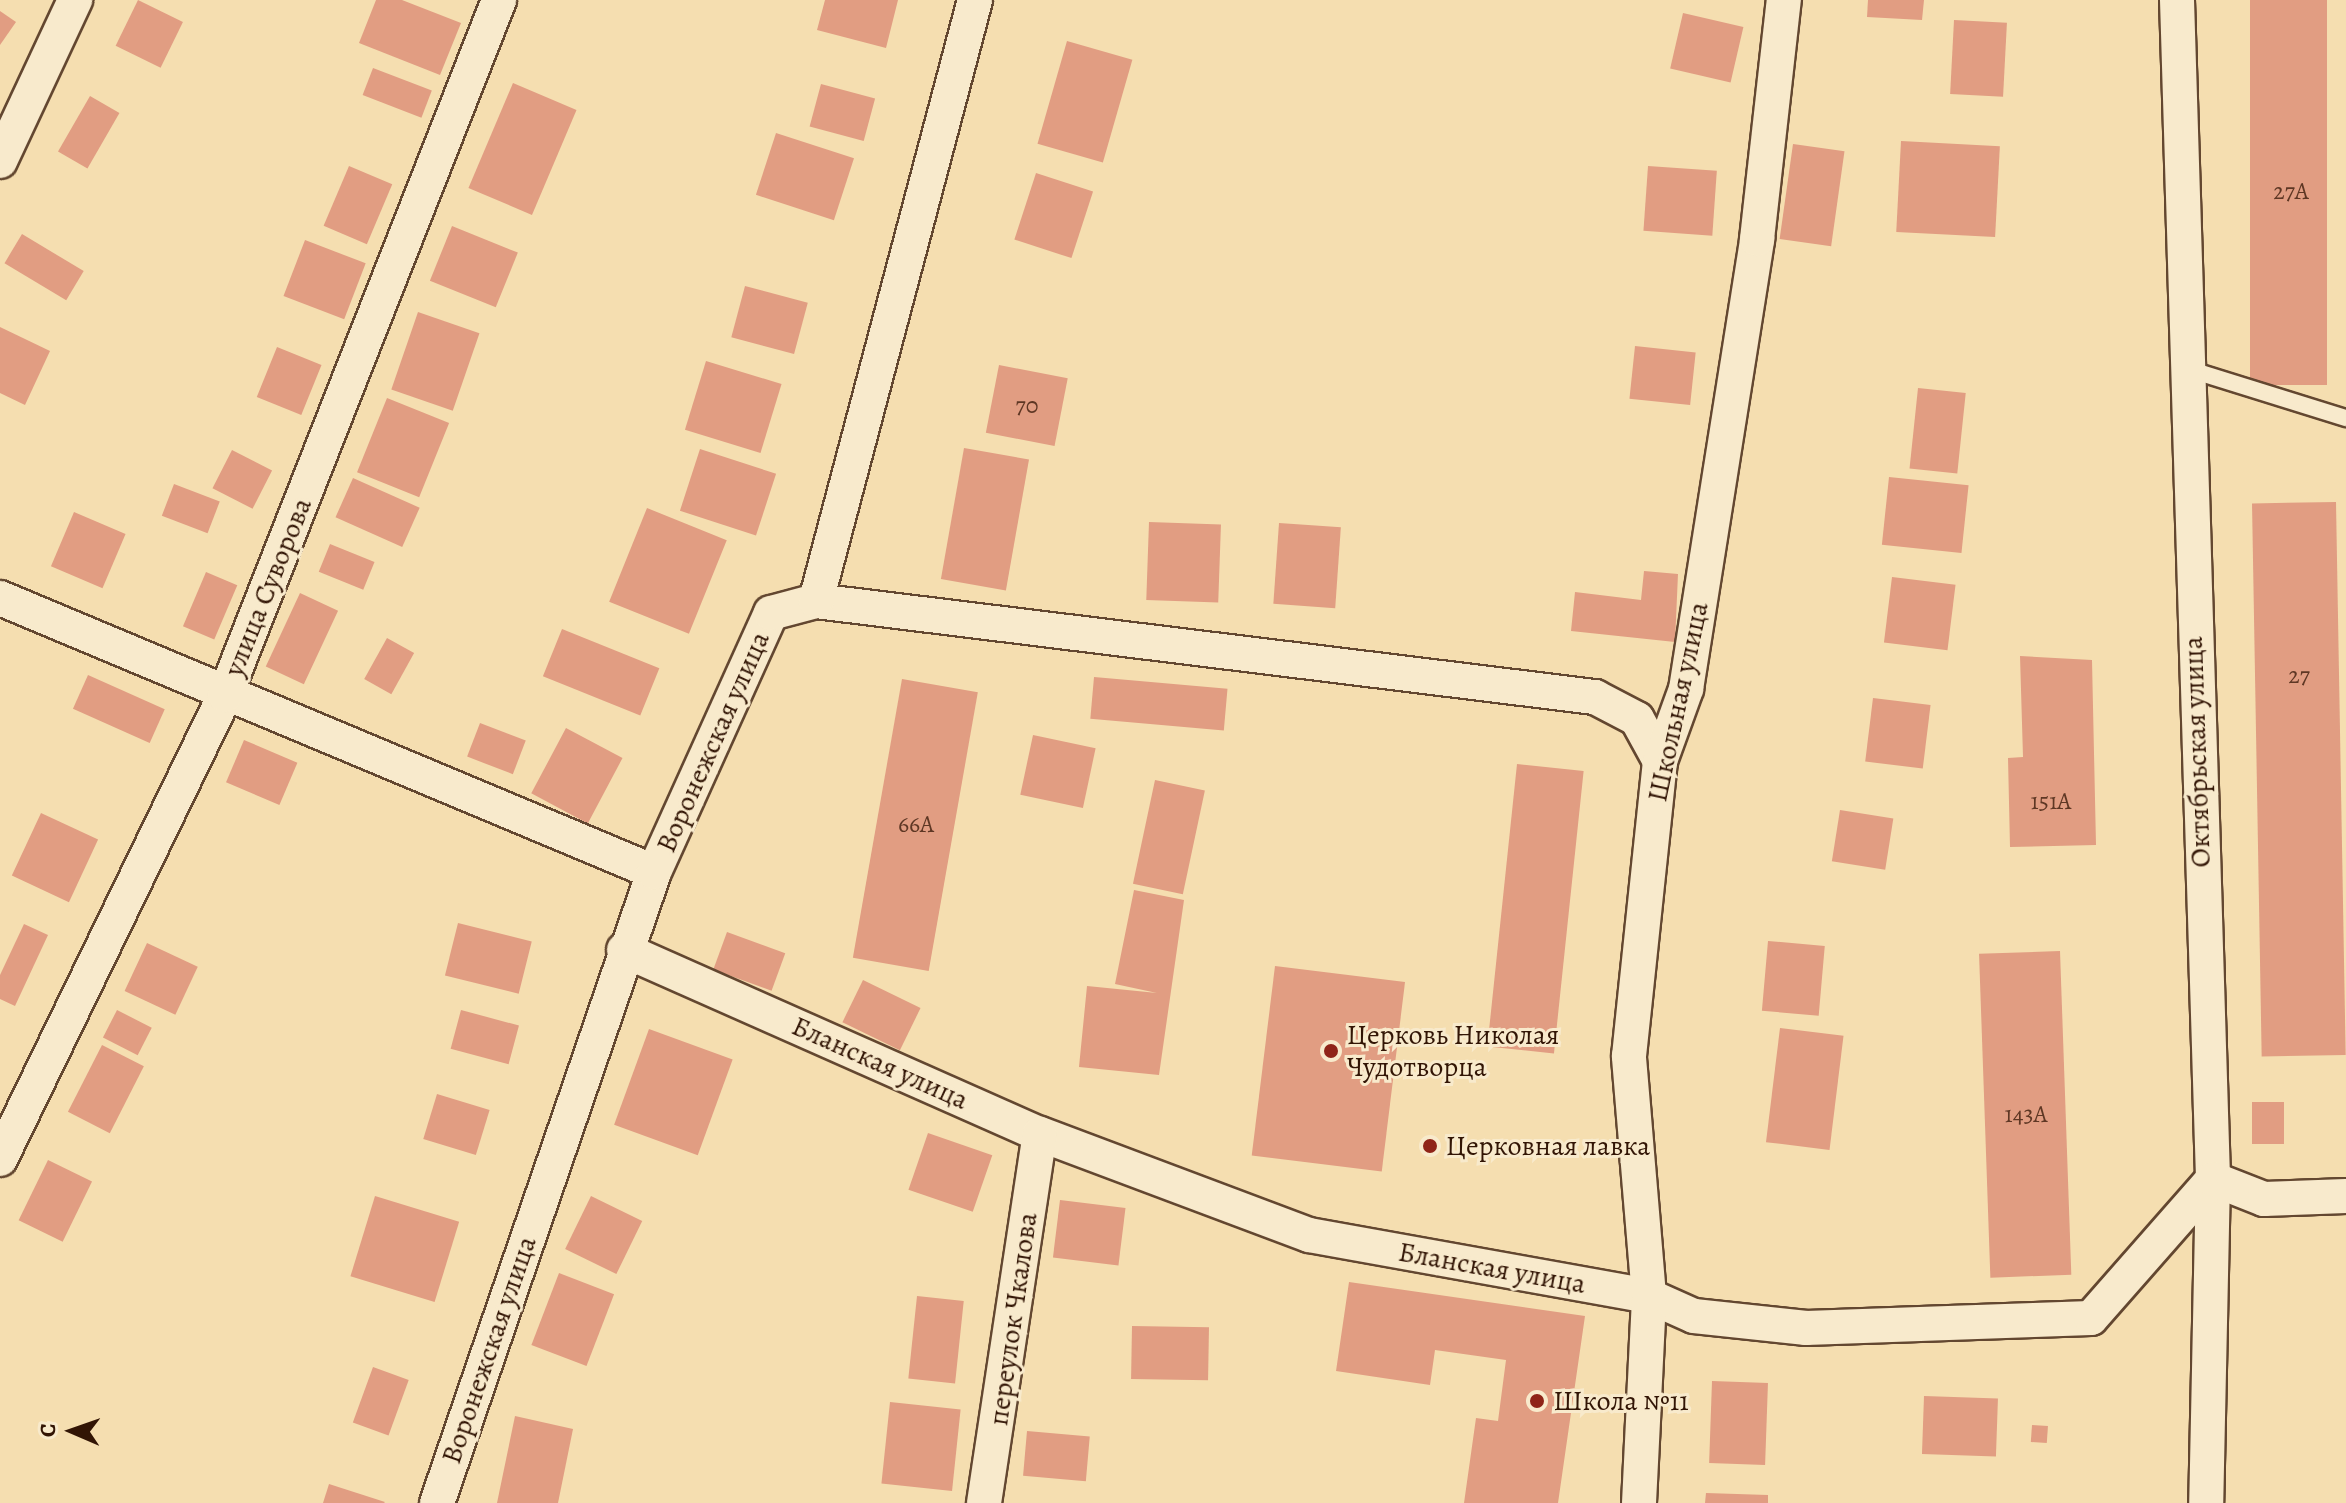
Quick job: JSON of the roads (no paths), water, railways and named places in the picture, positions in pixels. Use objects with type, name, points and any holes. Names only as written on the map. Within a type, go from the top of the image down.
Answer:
[{"type":"street","points":[[0,161],[75,0]]},
{"type":"street","name":"улица Суворова","points":[[0,1159],[225,695],[499,0]]},
{"type":"street","points":[[975,0],[816,601],[1595,697],[1637,719],[1660,761]]},
{"type":"street","name":"Школьная улица","points":[[1639,1503],[1649,1296],[1629,1056],[1660,761],[1689,673],[1757,239],[1784,0]]},
{"type":"street","name":"Октябрьская улица","points":[[2177,0],[2184,368],[2213,1179],[2206,1503]]},
{"type":"street","points":[[0,598],[225,695],[654,872]]},
{"type":"street","name":"Воронежская улица","points":[[437,1503],[624,950],[654,872],[771,613],[816,601]]},
{"type":"street","name":"Бланская улица","points":[[624,950],[1040,1134],[1309,1235],[1649,1296],[1694,1316],[1806,1328],[2091,1318],[2213,1179]]},
{"type":"street","name":"переулок Чкалова","points":[[984,1503],[1040,1134]]},
{"type":"street","points":[[2213,1179],[2264,1199],[2346,1196]]},
{"type":"lane","points":[[2184,368],[2346,418]]},
{"type":"place","name":"Церковь Николая Чудотворца","points":[[1331,1051]]},
{"type":"place","name":"Церковная лавка","points":[[1430,1146]]},
{"type":"place","name":"Школа №11","points":[[1537,1401]]}]
